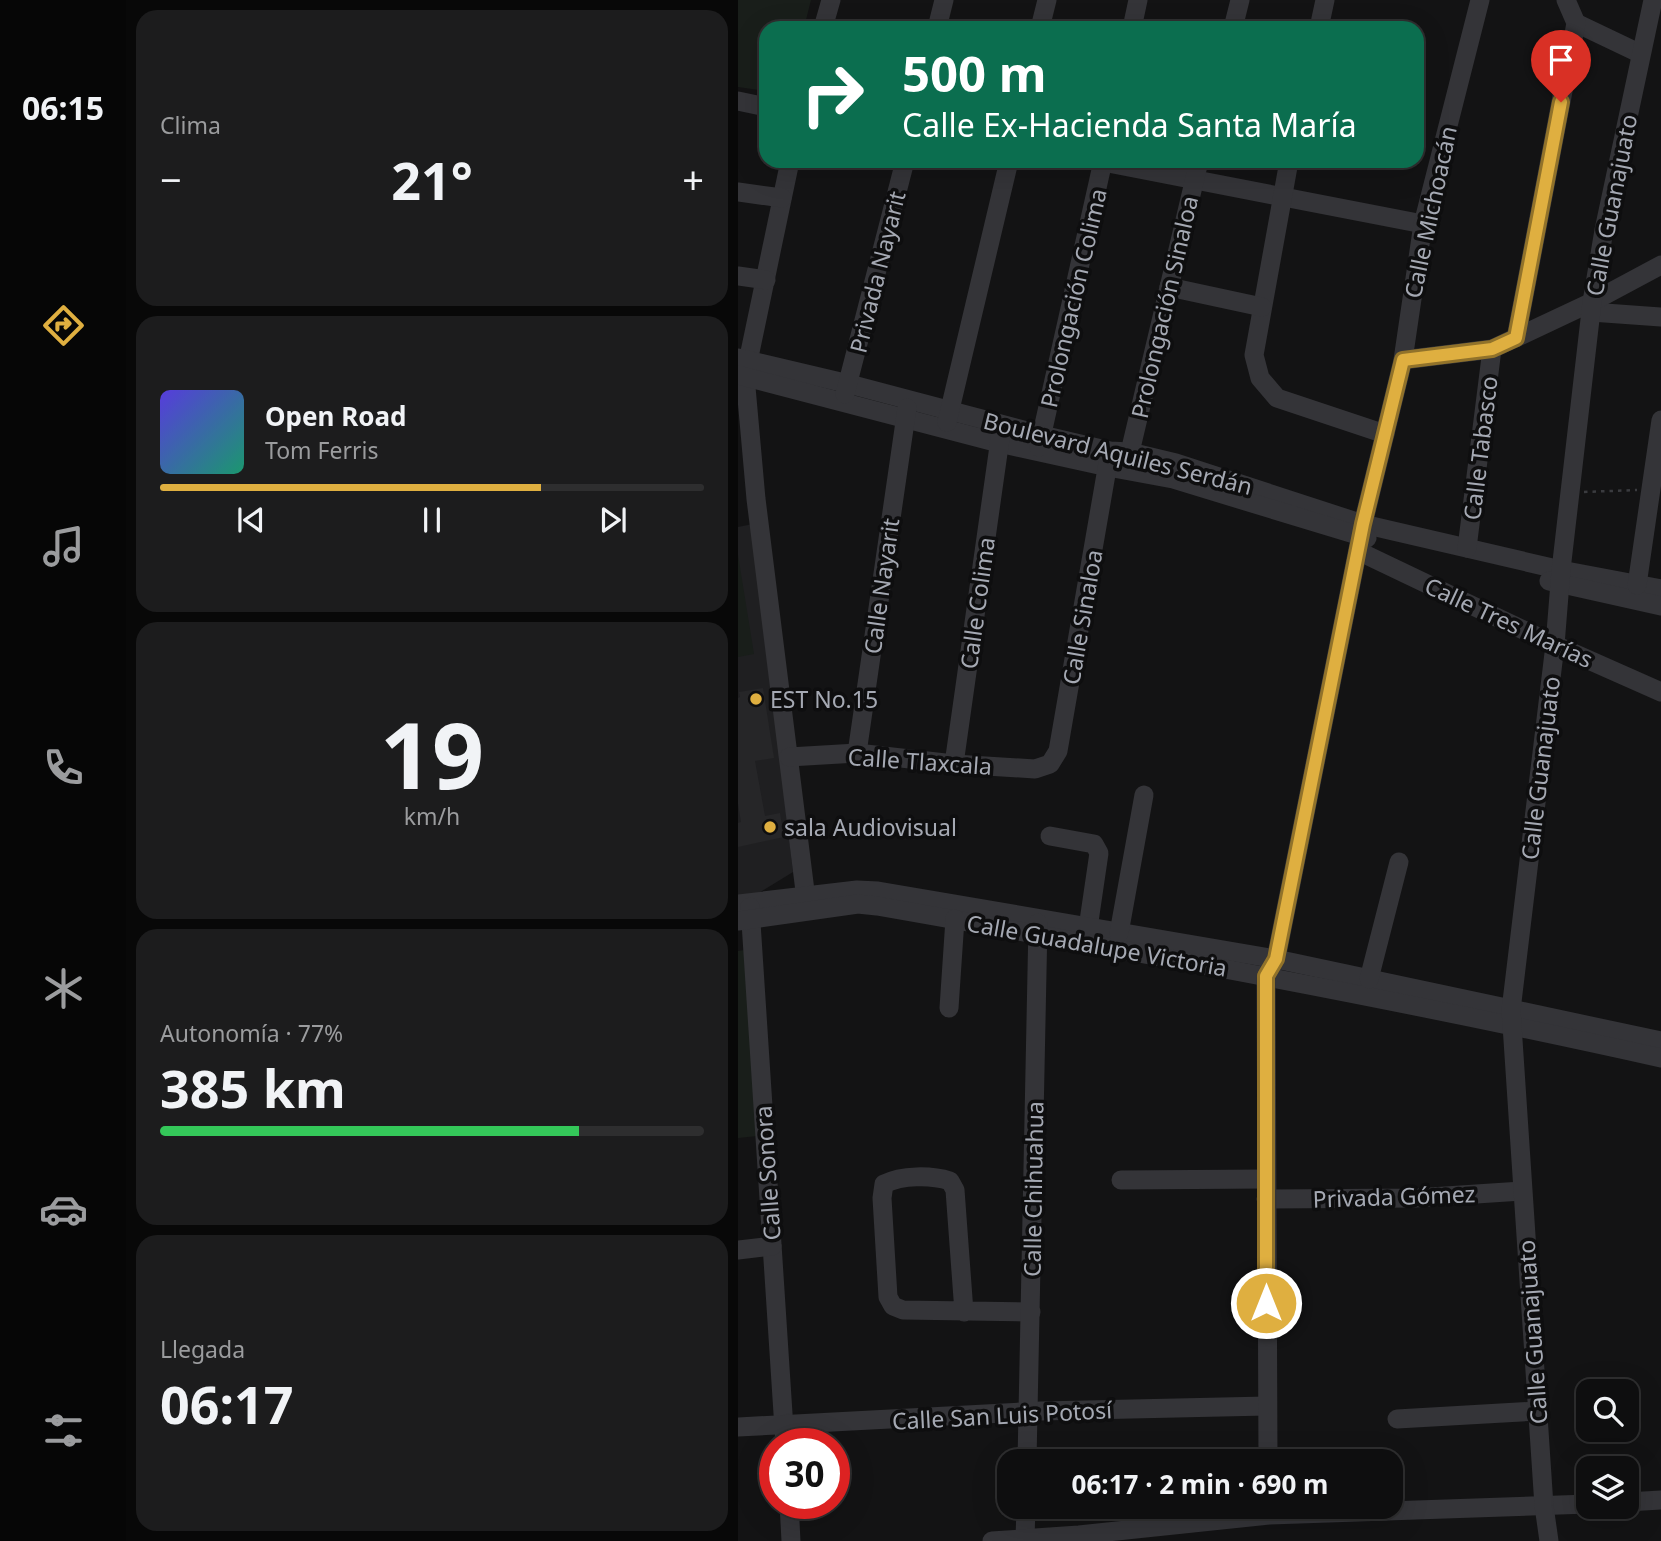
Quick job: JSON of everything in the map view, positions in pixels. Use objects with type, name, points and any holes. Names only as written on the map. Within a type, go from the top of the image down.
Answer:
[{"type":"street","points":[[825,21],[831,0]]},
{"type":"street","points":[[939,21],[944,0]]},
{"type":"street","points":[[1042,21],[1047,0]]},
{"type":"street","points":[[1134,21],[1138,0]]},
{"type":"street","points":[[1235,21],[1240,0]]},
{"type":"street","points":[[1320,21],[1325,0]]},
{"type":"street","name":"Calle Michoacán","points":[[1268,1449],[1266,1189],[1271,968],[1361,537],[1403,360],[1423,224],[1480,0]]},
{"type":"street","points":[[1516,338],[1576,23],[1566,0]]},
{"type":"street","name":"Calle Guanajuato","points":[[1549,1541],[1537,1411],[1511,1017],[1592,307],[1604,230],[1653,0]]},
{"type":"street","points":[[1576,23],[1641,54]]},
{"type":"street","points":[[738,102],[759,106]]},
{"type":"street","points":[[738,115],[759,118]]},
{"type":"street","points":[[788,168],[766,280],[742,367],[747,497],[789,757],[807,903]]},
{"type":"street","name":"Privada Nayarit","points":[[846,393],[903,168]]},
{"type":"street","points":[[948,420],[1007,168]]},
{"type":"street","name":"Prolongación Colima","points":[[1040,443],[1100,168]]},
{"type":"street","points":[[1168,168],[1197,171],[1281,195],[1423,224]]},
{"type":"street","points":[[1287,168],[1254,355],[1260,378],[1276,398],[1385,434]]},
{"type":"street","name":"Prolongación Sinaloa","points":[[1116,457],[1169,287],[1197,171]]},
{"type":"street","points":[[738,192],[782,198]]},
{"type":"street","points":[[1403,360],[1492,349],[1592,307],[1660,265]]},
{"type":"street","points":[[738,276],[766,280]]},
{"type":"street","points":[[1169,287],[1262,307]]},
{"type":"street","points":[[1592,307],[1660,317]]},
{"type":"street","name":"Calle Tabasco","points":[[1467,548],[1492,349]]},
{"type":"street","name":"Boulevard Aquiles Serdán","points":[[742,367],[846,393],[909,400],[948,420],[1040,443],[1116,457],[1361,537],[1561,577],[1660,589]]},
{"type":"street","name":"Boulevard Aquiles Serdán","points":[[846,393],[904,419],[948,420]]},
{"type":"street","name":"Calle Nayarit","points":[[857,753],[904,419],[909,400]]},
{"type":"street","points":[[1637,585],[1660,420]]},
{"type":"street","name":"Calle Colima","points":[[954,764],[1001,434]]},
{"type":"street","name":"Calle Sinaloa","points":[[1050,764],[1058,751],[1116,457]]},
{"type":"street","name":"Boulevard Aquiles Serdán","points":[[1361,537],[1467,548],[1660,606]]},
{"type":"street","name":"Calle Tres Marías","points":[[1361,537],[1555,645],[1660,692]]},
{"type":"street","name":"Calle Tlaxcala","points":[[789,757],[857,753],[954,764],[1035,769],[1050,764]]},
{"type":"street","points":[[1119,933],[1144,795]]},
{"type":"street","points":[[1050,836],[1094,844],[1099,853],[1088,928]]},
{"type":"street","points":[[1369,979],[1400,862]]},
{"type":"street","name":"Calle Guadalupe Victoria","points":[[744,911],[807,903],[857,890],[878,891],[1038,926],[1271,968],[1511,1017],[1660,1041]]},
{"type":"street","name":"Calle Guadalupe Victoria","points":[[807,903],[858,904],[955,919],[1088,928],[1119,933],[1271,968],[1369,979],[1660,1058]]},
{"type":"street","name":"Calle Sonora","points":[[744,911],[785,1428]]},
{"type":"street","points":[[949,1007],[955,919]]},
{"type":"street","name":"Calle Chihuahua","points":[[1027,1449],[1038,926]]},
{"type":"street","points":[[964,1312],[955,1190],[950,1181],[939,1178],[894,1179],[884,1184],[882,1198],[888,1297],[893,1306],[903,1310],[964,1312],[1031,1312]]},
{"type":"street","name":"Privada Gómez","points":[[1121,1180],[1415,1198],[1522,1191]]},
{"type":"street","points":[[738,1250],[772,1246]]},
{"type":"street","name":"Calle San Luis Potosí","points":[[850,1429],[1029,1412],[1267,1406]]},
{"type":"street","points":[[1397,1419],[1537,1411]]},
{"type":"street","name":"Calle San Luis Potosí","points":[[738,1427],[759,1431]]},
{"type":"street","points":[[1639,1501],[1660,1500]]},
{"type":"street","points":[[1403,1509],[1576,1505]]},
{"type":"street","points":[[790,1519],[792,1541]]},
{"type":"street","points":[[1024,1538],[1025,1519]]},
{"type":"street","points":[[992,1541],[1079,1538],[1213,1519]]},
{"type":"path","points":[[1570,492],[1652,489]]},
{"type":"shaded area","points":[[738,0],[811,0],[806,21],[759,21],[759,90],[738,87]]},
{"type":"shaded area","name":"EST No.15","points":[[753,524],[793,872],[749,899],[738,900],[738,527]]},
{"type":"shaded area","points":[[738,555],[754,654],[738,657]]},
{"type":"shaded area","points":[[744,950],[757,1136],[738,1138],[738,951]]},
{"type":"building","points":[[763,688],[774,758],[755,761],[765,816],[780,813],[784,837],[738,847],[738,823],[741,822],[738,804],[738,698],[739,692]]},
{"type":"place","name":"EST No.15","points":[[756,699]]},
{"type":"place","name":"sala Audiovisual","points":[[770,827]]},
{"type":"route","points":[[1266,1303],[1266,976],[1276,959],[1363,524],[1403,360],[1492,349],[1516,338],[1561,102]]}]
